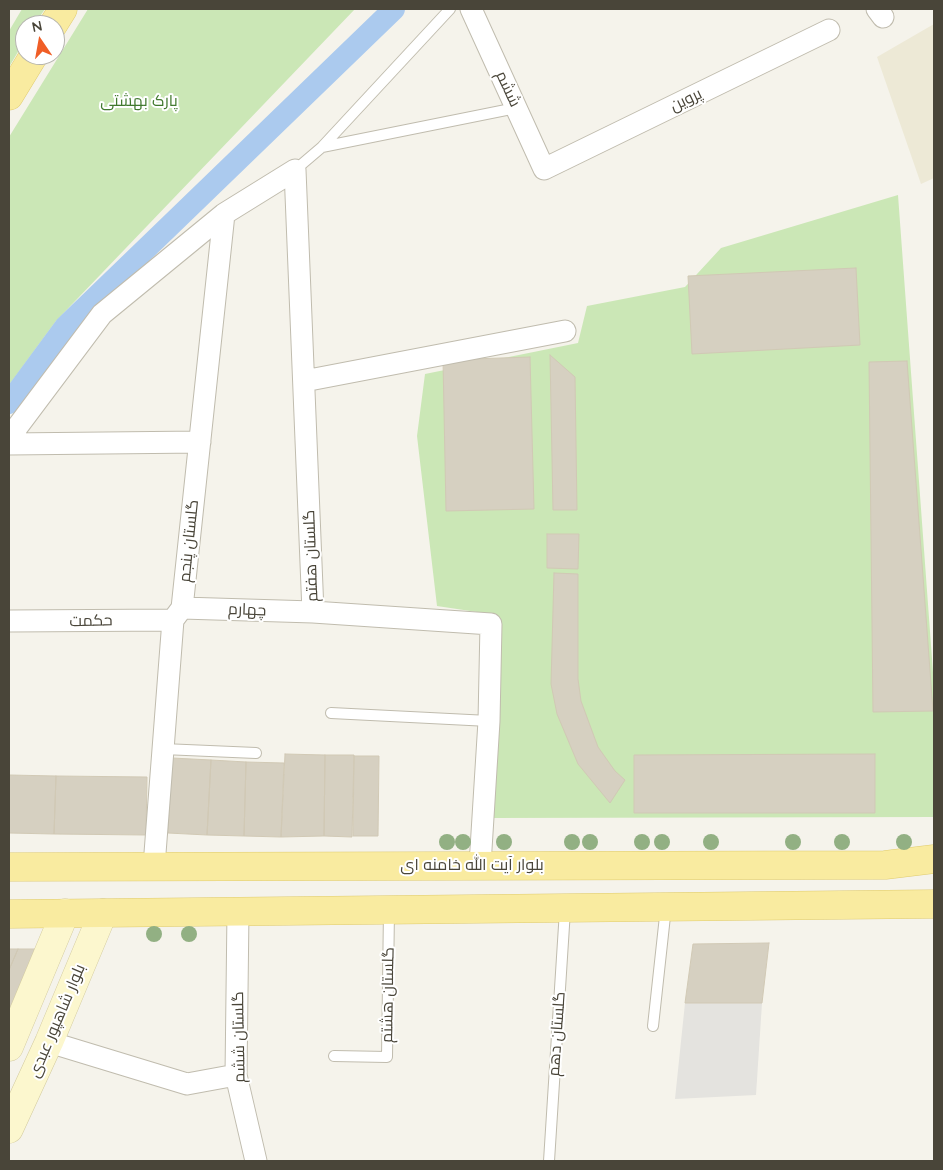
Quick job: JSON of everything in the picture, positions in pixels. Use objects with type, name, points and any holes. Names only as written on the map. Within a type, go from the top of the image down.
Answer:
[{"type":"main road","points":[[9,96],[28,65]]},
{"type":"main road","name":"بلوار آیت الله خامنه ای","points":[[9,867],[886,865],[934,859]]},
{"type":"main road","points":[[886,865],[934,866]]},
{"type":"main road","points":[[9,914],[934,904]]},
{"type":"street","name":"ششم","points":[[471,9],[544,169]]},
{"type":"street","name":"پروین","points":[[544,169],[829,30]]},
{"type":"street","points":[[9,438],[102,314],[224,214],[295,170]]},
{"type":"street","name":"گلستان هفتم","points":[[295,170],[313,612],[491,624],[489,721],[480,866]]},
{"type":"street","name":"گلستان پنجم","points":[[154,866],[163,749],[177,614],[200,442],[224,214]]},
{"type":"street","points":[[304,381],[565,331]]},
{"type":"street","points":[[9,444],[200,442]]},
{"type":"street","name":"چهارم","points":[[177,614],[313,612]]},
{"type":"street","name":"حکمت","points":[[9,621],[177,614]]},
{"type":"street","name":"گلستان ششم","points":[[238,911],[236,1075],[256,1161]]},
{"type":"street","points":[[9,1047],[65,913]]},
{"type":"street","name":"بلوار شاهپور عبدی","points":[[9,1129],[49,1042],[103,913]]},
{"type":"street","points":[[49,1042],[187,1084],[236,1075]]},
{"type":"lane","points":[[295,170],[322,147],[450,9]]},
{"type":"lane","points":[[322,147],[516,108]]},
{"type":"lane","points":[[331,713],[489,721]]},
{"type":"lane","points":[[163,749],[256,753]]},
{"type":"lane","points":[[654,1026],[666,906]]},
{"type":"lane","name":"گلستان دهم","points":[[549,1161],[565,907]]},
{"type":"lane","name":"گلستان هشتم","points":[[334,1056],[387,1057],[389,909]]},
{"type":"shaded area","points":[[934,24],[934,178],[921,184],[877,57]]},
{"type":"shaded area","points":[[685,1003],[762,1003],[756,1095],[675,1099]]},
{"type":"green space","points":[[22,9],[45,9],[41,15],[18,15]]},
{"type":"green space","name":"پارک بهشتی","points":[[88,9],[355,9],[56,321],[9,385],[9,137],[53,65],[65,65],[65,46]]},
{"type":"green space","points":[[15,21],[15,57],[9,67],[9,31]]},
{"type":"green space","points":[[898,195],[934,686],[934,817],[490,818],[497,615],[437,606],[417,436],[425,374],[578,343],[587,306],[685,287],[721,248]]},
{"type":"building","points":[[856,268],[860,345],[692,354],[688,276]]},
{"type":"building","points":[[550,355],[575,377],[577,510],[553,510]]},
{"type":"building","points":[[530,357],[534,509],[446,511],[443,360]]},
{"type":"building","points":[[907,361],[933,711],[873,712],[869,362]]},
{"type":"building","points":[[547,534],[579,534],[578,569],[547,568]]},
{"type":"building","points":[[554,573],[578,574],[578,679],[581,701],[598,747],[615,771],[625,780],[610,803],[578,764],[557,714],[551,684]]},
{"type":"building","points":[[285,754],[325,755],[324,836],[281,837]]},
{"type":"building","points":[[875,754],[875,813],[634,813],[634,755]]},
{"type":"building","points":[[325,755],[354,755],[352,837],[324,836]]},
{"type":"building","points":[[354,756],[379,756],[378,836],[353,836]]},
{"type":"building","points":[[172,758],[211,760],[207,835],[168,833]]},
{"type":"building","points":[[211,760],[246,762],[244,836],[207,835]]},
{"type":"building","points":[[246,762],[284,763],[281,837],[244,836]]},
{"type":"building","points":[[9,775],[56,776],[54,834],[9,833]]},
{"type":"building","points":[[56,776],[147,777],[146,835],[54,834]]},
{"type":"building","points":[[769,943],[762,1003],[685,1003],[693,944]]},
{"type":"building","points":[[9,949],[18,949],[9,970]]},
{"type":"building","points":[[18,949],[44,949],[9,1017],[9,970]]},
{"type":"waterway","points":[[9,403],[65,327],[394,9]]}]
